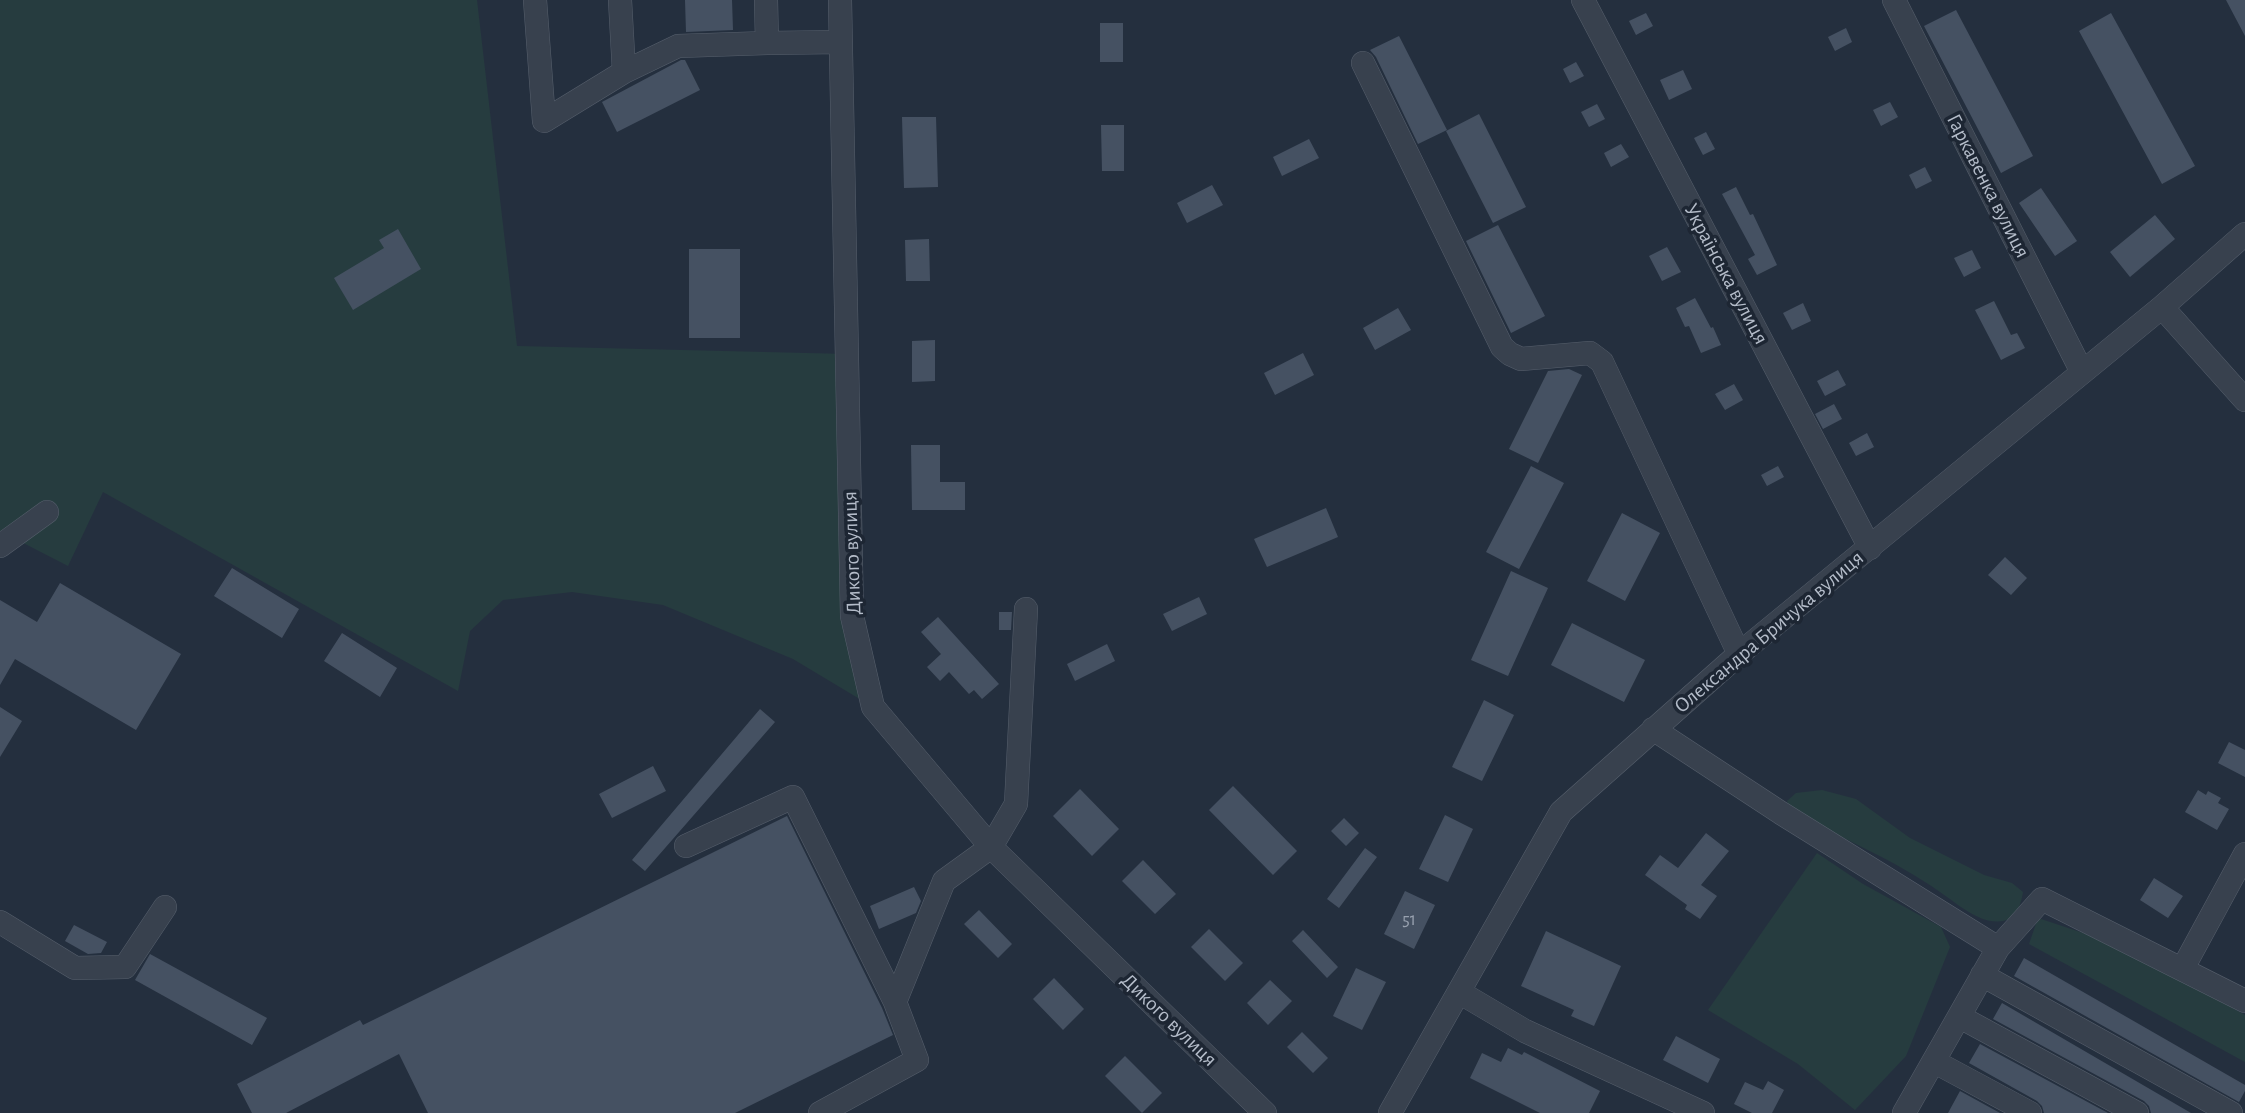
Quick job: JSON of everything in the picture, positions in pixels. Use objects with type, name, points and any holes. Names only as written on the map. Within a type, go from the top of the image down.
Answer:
[{"type":"street","points":[[535,0],[544,121],[624,72],[678,46],[841,42]]},
{"type":"street","points":[[620,0],[624,72]]},
{"type":"street","points":[[766,0],[767,43]]},
{"type":"street","name":"Дикого вулиця","points":[[839,0],[852,616],[873,707],[991,847],[1265,1113]]},
{"type":"street","name":"Українська вулиця","points":[[1583,0],[1870,548]]},
{"type":"street","name":"Гаркавенка вулиця","points":[[1894,0],[2082,372]]},
{"type":"street","points":[[1363,63],[1502,347],[1521,359],[1590,353],[1602,362],[1739,654]]},
{"type":"street","name":"Олександра Бричука вулиця","points":[[1390,1113],[1561,812],[1739,654],[2162,307],[2245,234]]},
{"type":"street","points":[[2162,307],[2245,400]]},
{"type":"street","points":[[0,546],[47,512]]},
{"type":"street","points":[[895,1002],[944,881],[991,847],[1016,804],[1026,610]]},
{"type":"street","points":[[1653,729],[1781,813],[1998,948]]},
{"type":"street","points":[[686,846],[793,797],[895,1002],[917,1060],[820,1113]]},
{"type":"street","points":[[2183,968],[2245,854]]},
{"type":"street","points":[[1904,1113],[1998,948],[2042,899],[2245,1001]]},
{"type":"street","points":[[0,922],[75,968],[125,967],[165,907]]},
{"type":"street","points":[[1982,975],[2231,1113]]},
{"type":"street","points":[[1459,992],[1525,1031],[1703,1113]]},
{"type":"street","points":[[1959,1017],[2137,1113]]},
{"type":"street","points":[[1935,1062],[2030,1113]]},
{"type":"green space","points":[[0,0],[477,0],[517,346],[847,354],[852,616],[873,707],[793,659],[663,605],[572,592],[503,600],[470,631],[458,691],[103,492],[68,566],[0,531]]},
{"type":"green space","points":[[1822,790],[1856,799],[1910,838],[1984,875],[2012,883],[2023,892],[2018,910],[2003,921],[1978,917],[1923,880],[1792,813],[1787,801],[1796,793]]},
{"type":"green space","points":[[1817,853],[1863,884],[1941,927],[1950,947],[1906,1056],[1855,1110],[1798,1064],[1708,1010]]},
{"type":"green space","points":[[2038,918],[2119,945],[2245,1015],[2245,1062],[2029,944]]},
{"type":"building","points":[[685,0],[732,0],[733,30],[686,32]]},
{"type":"building","points":[[2226,0],[2245,0],[2245,36]]},
{"type":"building","points":[[1956,10],[2033,156],[2001,173],[1924,26]]},
{"type":"building","points":[[1646,13],[1653,26],[1636,35],[1629,21]]},
{"type":"building","points":[[2111,13],[2195,166],[2162,184],[2079,31]]},
{"type":"building","points":[[1100,23],[1123,23],[1123,62],[1100,62]]},
{"type":"building","points":[[1846,28],[1852,42],[1835,51],[1828,37]]},
{"type":"building","points":[[1399,36],[1447,130],[1418,144],[1376,57],[1370,50]]},
{"type":"building","points":[[685,60],[700,90],[617,132],[602,102]]},
{"type":"building","points":[[1576,62],[1584,76],[1570,83],[1563,69]]},
{"type":"building","points":[[1683,70],[1692,89],[1669,100],[1660,80]]},
{"type":"building","points":[[1890,102],[1898,117],[1881,126],[1873,110]]},
{"type":"building","points":[[1597,104],[1605,119],[1589,127],[1581,112]]},
{"type":"building","points":[[1479,114],[1526,207],[1493,223],[1446,131]]},
{"type":"building","points":[[902,117],[936,117],[938,187],[904,188]]},
{"type":"building","points":[[1101,125],[1124,125],[1124,171],[1102,171]]},
{"type":"building","points":[[1706,132],[1715,149],[1703,155],[1694,138]]},
{"type":"building","points":[[1309,139],[1319,158],[1282,176],[1273,157]]},
{"type":"building","points":[[1621,144],[1629,157],[1611,167],[1604,153]]},
{"type":"building","points":[[1925,167],[1932,181],[1916,189],[1909,175]]},
{"type":"building","points":[[1212,185],[1223,205],[1187,223],[1177,203]]},
{"type":"building","points":[[1736,187],[1750,215],[1753,214],[1777,265],[1757,275],[1748,259],[1755,255],[1722,194]]},
{"type":"building","points":[[2041,188],[2077,241],[2055,256],[2019,203]]},
{"type":"building","points":[[2155,215],[2175,239],[2130,277],[2110,252]]},
{"type":"building","points":[[1498,225],[1545,316],[1511,333],[1466,241]]},
{"type":"building","points":[[398,229],[421,269],[353,310],[334,278],[384,248],[379,240]]},
{"type":"building","points":[[929,239],[930,281],[906,281],[905,240]]},
{"type":"building","points":[[1667,247],[1681,272],[1662,281],[1649,256]]},
{"type":"building","points":[[689,249],[740,249],[740,338],[689,338]]},
{"type":"building","points":[[1972,250],[1981,268],[1964,277],[1954,258]]},
{"type":"building","points":[[1695,298],[1721,345],[1701,353],[1689,326],[1685,327],[1676,308]]},
{"type":"building","points":[[1994,301],[2011,335],[2017,333],[2025,348],[2001,360],[1975,310]]},
{"type":"building","points":[[1803,303],[1811,321],[1792,330],[1783,313]]},
{"type":"building","points":[[1398,308],[1411,330],[1375,350],[1363,328]]},
{"type":"building","points":[[935,340],[935,381],[912,382],[912,341]]},
{"type":"building","points":[[1303,353],[1314,375],[1275,395],[1264,373]]},
{"type":"building","points":[[1569,369],[1582,375],[1538,463],[1509,449],[1548,371]]},
{"type":"building","points":[[1838,370],[1846,385],[1825,396],[1817,381]]},
{"type":"building","points":[[1734,384],[1743,400],[1725,410],[1715,394]]},
{"type":"building","points":[[1834,404],[1842,419],[1823,429],[1815,414]]},
{"type":"building","points":[[1867,433],[1874,447],[1856,456],[1849,443]]},
{"type":"building","points":[[911,445],[940,445],[940,482],[965,482],[965,510],[912,510]]},
{"type":"building","points":[[1531,466],[1564,483],[1519,569],[1486,552]]},
{"type":"building","points":[[1778,466],[1784,477],[1767,486],[1761,475]]},
{"type":"building","points":[[1326,508],[1338,537],[1267,567],[1254,539]]},
{"type":"building","points":[[1622,513],[1660,533],[1625,601],[1587,581]]},
{"type":"building","points":[[2005,557],[2027,578],[2011,595],[1988,575]]},
{"type":"building","points":[[232,568],[299,609],[282,638],[214,596]]},
{"type":"building","points":[[1511,571],[1548,588],[1508,676],[1471,660]]},
{"type":"building","points":[[60,583],[181,654],[136,730],[15,659],[0,685],[0,600],[37,622]]},
{"type":"building","points":[[1199,597],[1207,614],[1172,631],[1163,614]]},
{"type":"building","points":[[999,612],[1012,612],[1011,630],[999,630]]},
{"type":"building","points":[[938,617],[999,684],[982,699],[974,690],[969,694],[949,672],[940,681],[927,667],[941,654],[921,632]]},
{"type":"building","points":[[1572,623],[1645,660],[1624,702],[1551,665]]},
{"type":"building","points":[[342,633],[397,668],[380,697],[324,661]]},
{"type":"building","points":[[1107,644],[1115,661],[1075,681],[1067,664]]},
{"type":"building","points":[[1484,700],[1514,715],[1482,781],[1452,767]]},
{"type":"building","points":[[0,707],[22,721],[0,757]]},
{"type":"building","points":[[760,709],[775,722],[645,871],[632,860]]},
{"type":"building","points":[[2229,742],[2245,750],[2245,777],[2218,763]]},
{"type":"building","points":[[653,766],[666,791],[612,818],[599,794]]},
{"type":"building","points":[[1233,786],[1297,851],[1273,875],[1209,810]]},
{"type":"building","points":[[1080,789],[1119,829],[1092,856],[1053,816]]},
{"type":"building","points":[[2198,790],[2206,795],[2208,791],[2221,798],[2218,803],[2229,809],[2217,830],[2185,812]]},
{"type":"building","points":[[1445,815],[1473,829],[1448,882],[1419,869]]},
{"type":"building","points":[[787,816],[893,1035],[735,1113],[428,1113],[399,1054],[286,1113],[252,1113],[237,1084],[360,1020],[363,1025]]},
{"type":"building","points":[[1344,818],[1359,833],[1346,846],[1331,831]]},
{"type":"building","points":[[1706,833],[1729,851],[1701,885],[1717,896],[1700,919],[1685,909],[1687,905],[1645,875],[1660,855],[1678,868]]},
{"type":"building","points":[[1365,848],[1377,857],[1339,908],[1327,899]]},
{"type":"building","points":[[1143,860],[1176,894],[1155,914],[1122,881]]},
{"type":"building","points":[[2154,878],[2183,896],[2168,918],[2140,900]]},
{"type":"building","points":[[914,887],[921,901],[916,913],[879,929],[870,906]]},
{"type":"building","points":[[1405,891],[1435,905],[1414,949],[1384,934]]},
{"type":"building","points":[[979,910],[1012,944],[998,958],[964,924]]},
{"type":"building","points":[[74,925],[107,942],[101,953],[88,954],[65,941]]},
{"type":"building","points":[[1209,929],[1243,963],[1225,981],[1191,947]]},
{"type":"building","points":[[1303,930],[1338,967],[1327,978],[1292,941]]},
{"type":"building","points":[[1546,931],[1621,966],[1594,1026],[1571,1016],[1574,1010],[1521,986]]},
{"type":"building","points":[[150,954],[267,1018],[252,1045],[135,980]]},
{"type":"building","points":[[2024,958],[2245,1085],[2239,1102],[2014,976]]},
{"type":"building","points":[[1356,968],[1386,982],[1362,1030],[1333,1016]]},
{"type":"building","points":[[1054,978],[1084,1009],[1063,1030],[1033,999]]},
{"type":"building","points":[[1270,980],[1292,1001],[1268,1025],[1247,1003]]},
{"type":"building","points":[[2002,1003],[2191,1113],[2151,1113],[2144,1101],[1993,1019]]},
{"type":"building","points":[[1302,1032],[1328,1058],[1313,1073],[1287,1047]]},
{"type":"building","points":[[1676,1036],[1720,1059],[1708,1083],[1663,1060]]},
{"type":"building","points":[[1980,1044],[2108,1113],[2044,1113],[2037,1101],[1969,1063]]},
{"type":"building","points":[[1508,1048],[1522,1055],[1524,1052],[1600,1091],[1589,1113],[1540,1113],[1470,1078],[1482,1053],[1501,1062]]},
{"type":"building","points":[[1125,1056],[1162,1093],[1142,1113],[1105,1076]]},
{"type":"building","points":[[1768,1081],[1784,1090],[1772,1113],[1752,1113],[1734,1104],[1745,1082],[1763,1090]]},
{"type":"building","points":[[1960,1091],[2000,1113],[1948,1113]]}]
